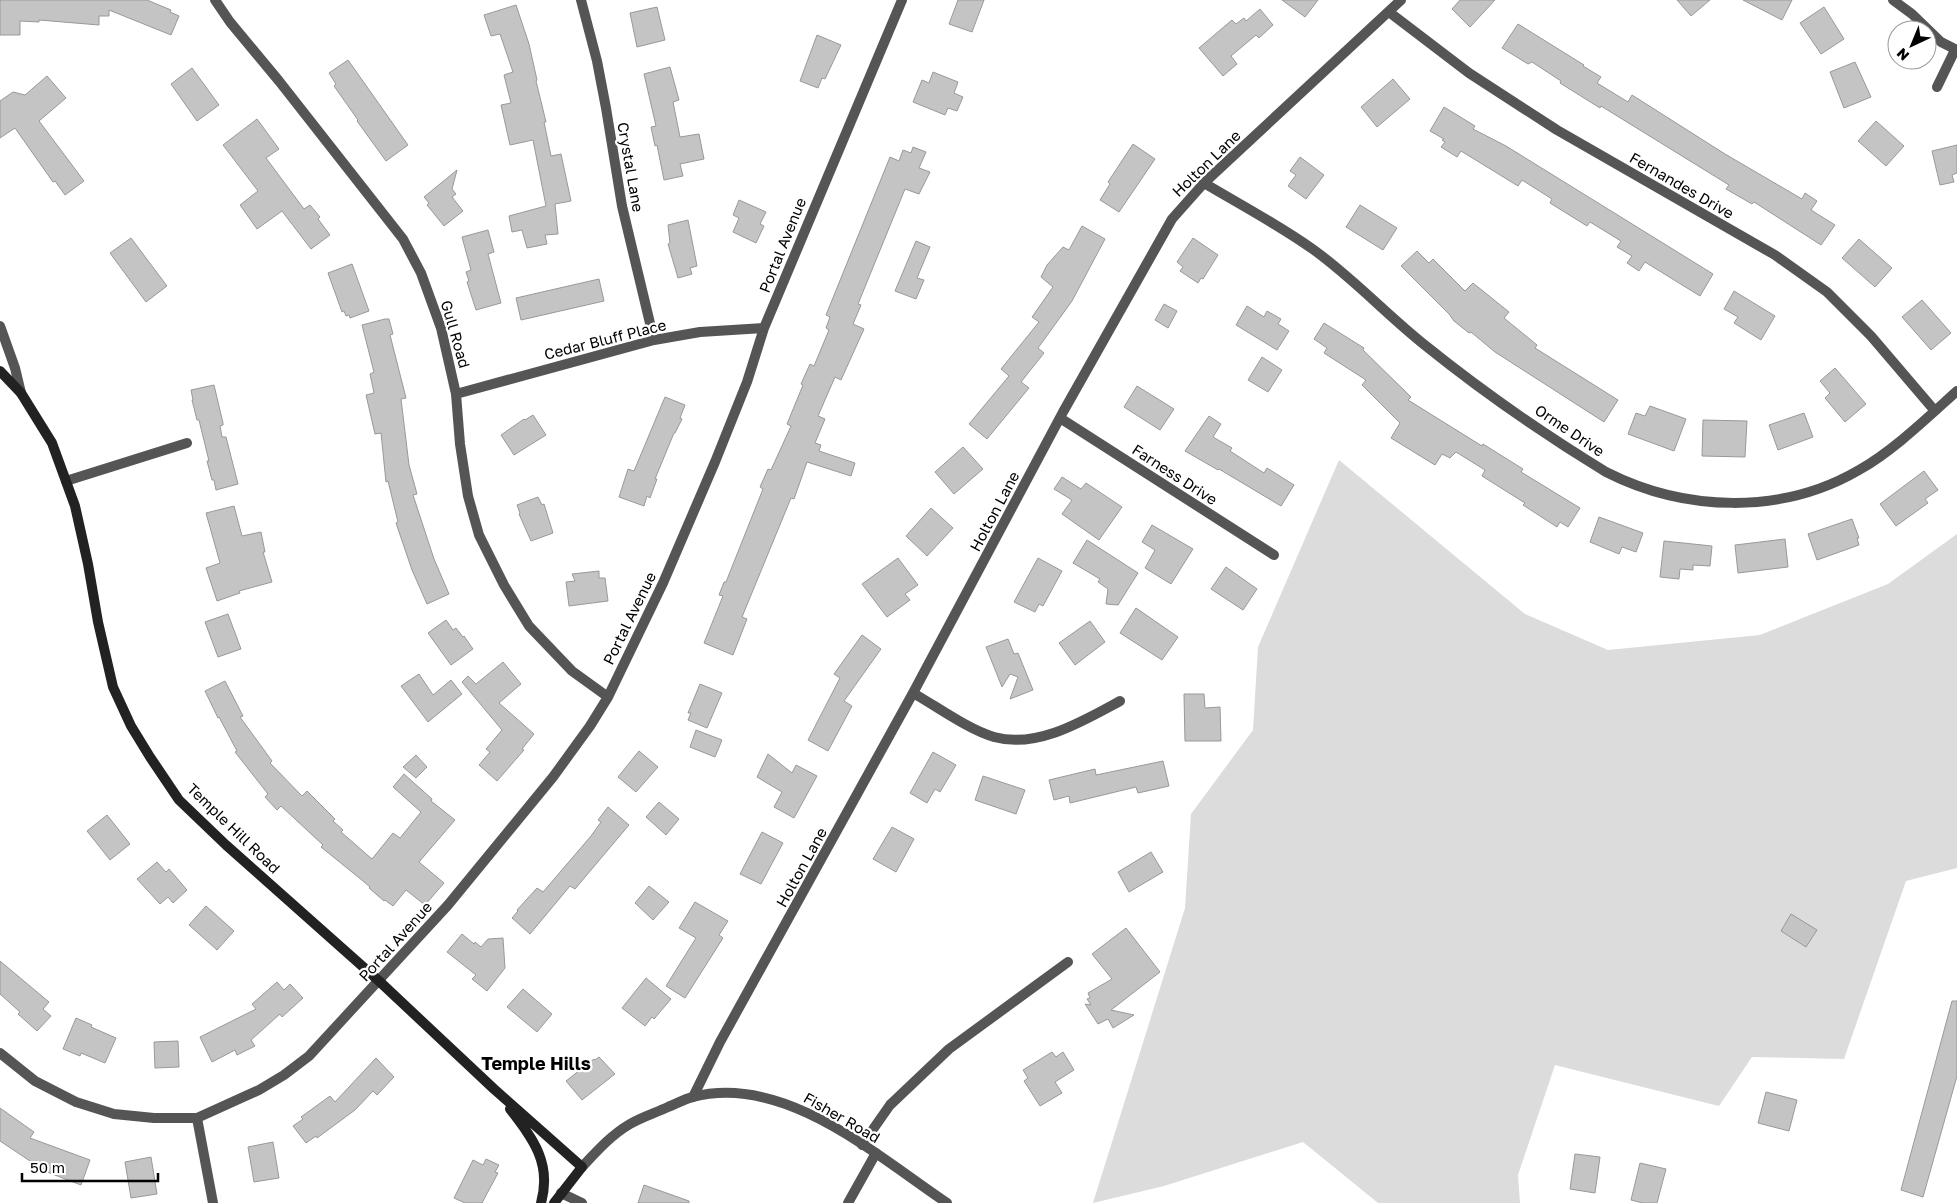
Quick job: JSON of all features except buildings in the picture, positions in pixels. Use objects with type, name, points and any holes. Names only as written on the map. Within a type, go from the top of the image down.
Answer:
[{"type":"main road","name":"Temple Hill Road","points":[[0,370],[21,394],[52,443],[75,506],[113,687],[131,726],[179,800],[226,845],[379,980],[494,1089],[582,1167]]},
{"type":"main road","points":[[494,1089],[528,1133],[541,1157],[546,1180],[541,1203]]},
{"type":"main road","points":[[554,1203],[582,1167]]},
{"type":"street","name":"Gull Road","points":[[215,0],[230,22],[286,89],[403,239],[422,273],[441,328],[456,394],[460,444],[468,496],[479,535],[504,585],[529,626],[572,671],[608,697]]},
{"type":"street","name":"Crystal Lane","points":[[581,0],[597,61],[622,206],[654,340]]},
{"type":"street","name":"Portal Avenue","points":[[197,1118],[259,1090],[284,1075],[309,1056],[448,905],[553,776],[590,726],[608,697],[663,584],[747,382],[764,328],[902,0]]},
{"type":"street","name":"Holton Lane","points":[[692,1097],[720,1042],[914,693],[1060,418],[1172,219],[1204,183],[1401,0]]},
{"type":"street","points":[[1894,0],[1912,14],[1941,42],[1956,50],[1937,87]]},
{"type":"street","name":"Fernandes Drive","points":[[1389,12],[1470,74],[1556,130],[1775,255],[1827,292],[1870,336],[1935,411]]},
{"type":"street","name":"Orme Drive","points":[[1204,183],[1281,227],[1314,250],[1424,345],[1515,411],[1606,472],[1624,481],[1653,490],[1706,502],[1729,504],[1754,503],[1799,496],[1819,490],[1861,470],[1878,458],[1957,391]]},
{"type":"street","points":[[0,326],[15,368],[21,394]]},
{"type":"street","name":"Cedar Bluff Place","points":[[456,394],[654,340],[700,332],[739,328],[764,328]]},
{"type":"street","name":"Farness Drive","points":[[1060,418],[1274,555]]},
{"type":"street","points":[[66,481],[187,443]]},
{"type":"street","points":[[914,693],[966,724],[992,736],[1021,740],[1036,738],[1058,731],[1120,701]]},
{"type":"street","points":[[862,1145],[890,1104],[950,1049],[1068,962]]},
{"type":"street","points":[[0,1053],[35,1081],[76,1102],[114,1114],[154,1118],[197,1118],[213,1203]]},
{"type":"street","name":"Fisher Road","points":[[582,1167],[604,1143],[629,1124],[692,1097],[726,1093],[744,1094],[781,1102],[812,1114],[876,1154],[947,1203]]},
{"type":"street","points":[[848,1203],[876,1154]]},
{"type":"street","points":[[561,1193],[582,1203]]},
{"type":"shaded area","points":[[1339,460],[1525,614],[1608,650],[1760,635],[1888,584],[1957,534],[1957,868],[1906,881],[1844,1059],[1752,1057],[1719,1106],[1555,1065],[1518,1175],[1520,1203],[1378,1203],[1303,1142],[1164,1186],[1093,1203],[1185,908],[1191,814],[1253,730],[1258,647]]},
{"type":"district","name":"Temple Hills","points":[[536,1063]]}]
